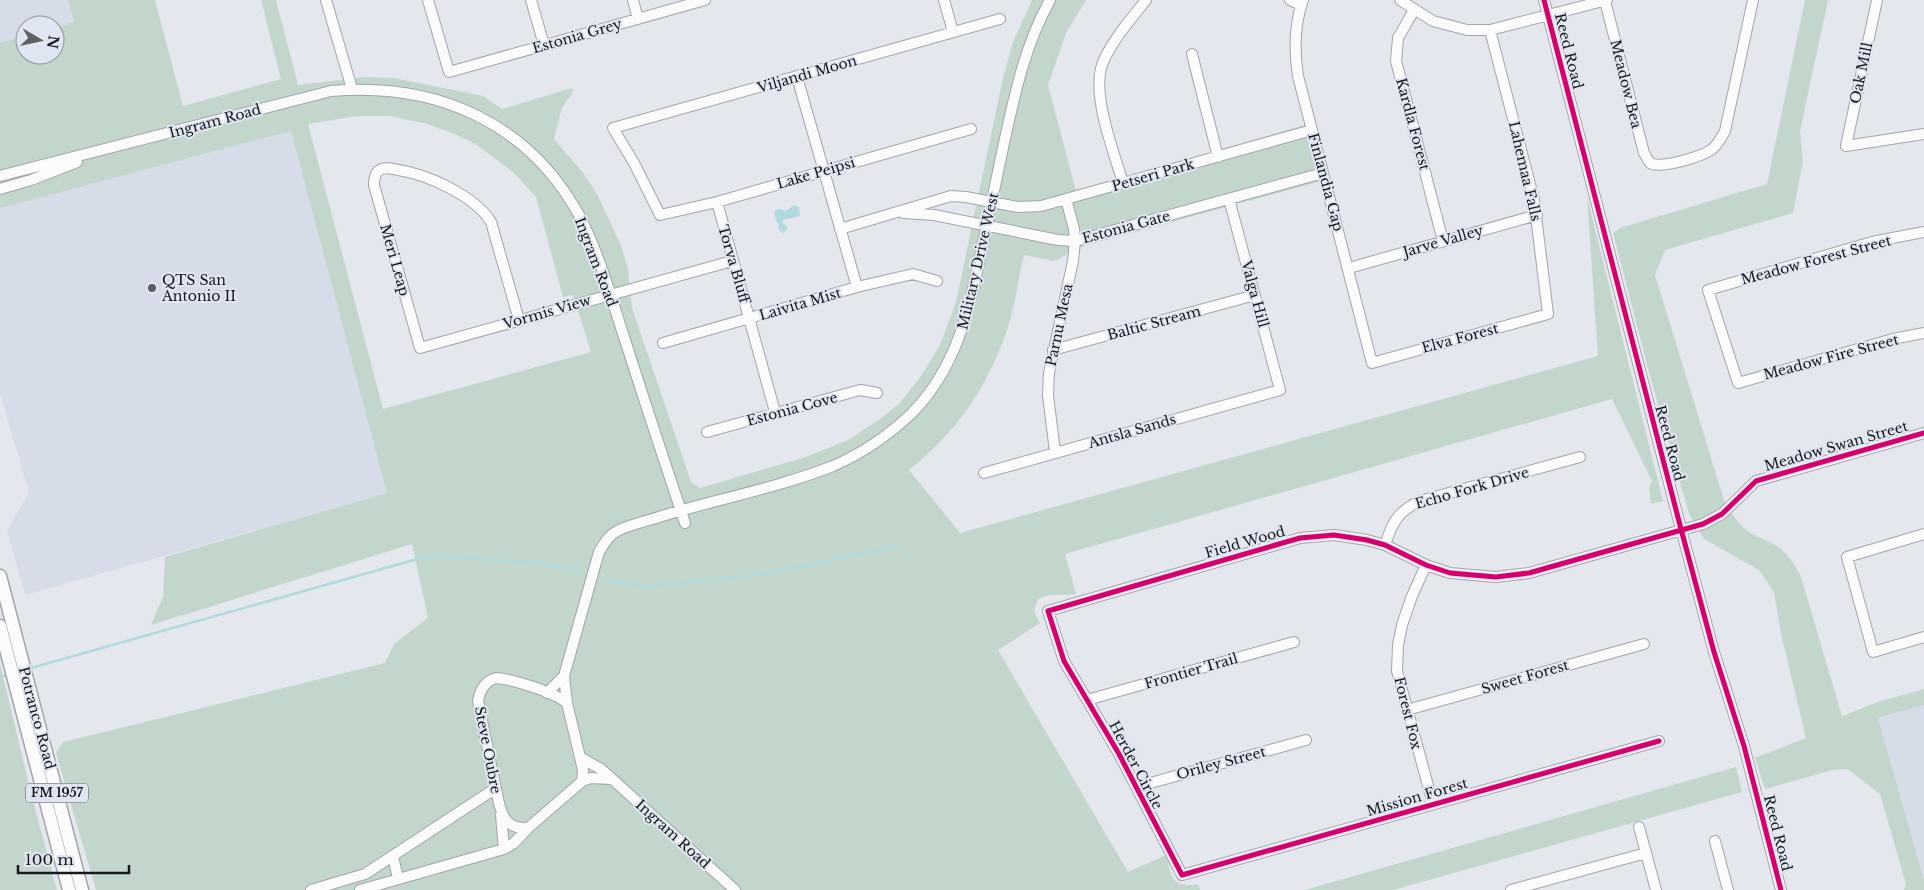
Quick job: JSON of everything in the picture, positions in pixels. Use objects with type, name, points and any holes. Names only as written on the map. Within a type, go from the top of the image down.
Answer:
[{"type":"main road","name":"Potranco Road","points":[[0,576],[82,890]]},
{"type":"main road","name":"Potranco Road","points":[[0,626],[69,890]]},
{"type":"street","points":[[326,0],[352,89]]},
{"type":"street","name":"Estonia Grey","points":[[428,0],[449,72],[704,0]]},
{"type":"street","points":[[531,0],[544,45]]},
{"type":"street","points":[[633,0],[638,19]]},
{"type":"street","points":[[944,0],[953,32]]},
{"type":"street","name":"Military Drive West","points":[[564,676],[599,552],[604,542],[612,535],[622,529],[681,510],[828,468],[855,456],[895,428],[927,395],[943,373],[953,353],[968,313],[1024,58],[1033,33],[1050,0]]},
{"type":"street","points":[[1123,183],[1099,96],[1098,77],[1103,61],[1114,43],[1146,0]]},
{"type":"street","points":[[1290,0],[1302,2]]},
{"type":"street","points":[[1400,0],[1433,21],[1449,27],[1467,30],[1490,30],[1606,0]]},
{"type":"street","name":"Reed Road","points":[[1544,0],[1681,529],[1714,652],[1744,746],[1781,890]]},
{"type":"street","name":"Meadow Bea","points":[[1606,0],[1644,153],[1647,160],[1653,165],[1663,165],[1708,152],[1716,146],[1725,131],[1753,0]]},
{"type":"street","name":"Oak Mill","points":[[1876,0],[1846,146],[1924,134]]},
{"type":"street","name":"Finlandia Gap","points":[[1302,2],[1294,41],[1298,76],[1372,363]]},
{"type":"street","name":"Kardla Forest","points":[[1414,10],[1398,38],[1396,62],[1443,241]]},
{"type":"street","name":"Viljandi Moon","points":[[660,215],[634,163],[613,128],[1000,19]]},
{"type":"street","name":"Lahemaa Falls","points":[[1490,30],[1534,200],[1548,314]]},
{"type":"street","points":[[1192,54],[1218,157]]},
{"type":"street","points":[[797,77],[856,288]]},
{"type":"street","name":"Ingram Road","points":[[0,176],[331,91],[352,89],[382,90],[413,94],[444,101],[470,112],[516,141],[549,172],[562,188],[579,215],[610,295],[685,523]]},
{"type":"street","name":"Lake Peipsi","points":[[660,215],[716,202],[971,129]]},
{"type":"street","name":"Petseri Park","points":[[992,202],[1018,207],[1041,206],[1312,130]]},
{"type":"street","name":"Ingram Road","points":[[0,188],[40,176],[108,148]]},
{"type":"street","name":"Meri Leap","points":[[420,348],[374,185],[374,178],[383,168],[421,175],[452,190],[486,214],[491,222],[519,320]]},
{"type":"street","name":"Estonia Gate","points":[[897,213],[934,215],[1058,240],[1075,241],[1323,173]]},
{"type":"street","name":"Estonia Gate","points":[[840,229],[951,196],[992,202]]},
{"type":"street","name":"Parnu Mesa","points":[[1055,452],[1048,395],[1049,373],[1075,241],[1074,229],[1066,199]]},
{"type":"street","name":"Valga Hill","points":[[1230,199],[1280,390]]},
{"type":"street","name":"Torva Bluff","points":[[716,202],[775,412]]},
{"type":"street","name":"Jarve Valley","points":[[1349,268],[1537,215]]},
{"type":"street","name":"Meadow Forest Street","points":[[1738,383],[1708,290],[1872,242],[1924,232]]},
{"type":"street","name":"Vormis View","points":[[420,348],[732,261]]},
{"type":"street","name":"Laivita Mist","points":[[663,343],[856,288],[913,274],[937,282]]},
{"type":"street","name":"Baltic Stream","points":[[1053,350],[1255,295]]},
{"type":"street","name":"Elva Forest","points":[[1372,363],[1548,314]]},
{"type":"street","name":"Meadow Fire Street","points":[[1738,383],[1893,338],[1924,333]]},
{"type":"street","name":"Estonia Cove","points":[[707,432],[860,390],[878,393]]},
{"type":"street","name":"Antsla Sands","points":[[984,473],[1280,390]]},
{"type":"street","name":"Meadow Swan Street","points":[[1681,529],[1703,524],[1717,517],[1756,481],[1924,433]]},
{"type":"street","name":"Echo Fork Drive","points":[[1385,545],[1388,533],[1398,517],[1407,508],[1420,501],[1580,457]]},
{"type":"street","name":"Field Wood","points":[[1048,611],[1300,538],[1317,536],[1350,537],[1385,545],[1426,565],[1450,573],[1483,577],[1513,576],[1529,573],[1681,529]]},
{"type":"street","points":[[1924,534],[1847,557],[1873,652],[1924,637]]},
{"type":"street","name":"Forest Fox","points":[[1426,565],[1402,625],[1398,645],[1397,671],[1432,804]]},
{"type":"street","name":"Herder Circle","points":[[1048,611],[1064,661],[1102,723],[1182,875]]},
{"type":"street","name":"Frontier Trail","points":[[1087,700],[1294,642]]},
{"type":"street","name":"Sweet Forest","points":[[1407,710],[1644,644]]},
{"type":"street","points":[[547,693],[564,676]]},
{"type":"street","points":[[564,676],[567,703],[581,758],[582,780]]},
{"type":"street","name":"Steve Oubre","points":[[504,849],[501,815],[478,701],[479,693],[488,680],[503,678],[547,693],[567,703]]},
{"type":"street","name":"Oriley Street","points":[[1136,787],[1306,740]]},
{"type":"street","name":"Mission Forest","points":[[1182,875],[1659,741]]},
{"type":"street","name":"Ingram Road","points":[[581,758],[601,769],[735,890]]},
{"type":"street","points":[[360,890],[504,849],[514,843],[582,780],[591,778],[611,779]]},
{"type":"street","points":[[311,890],[365,874],[496,788]]},
{"type":"street","points":[[501,815],[520,828],[528,828]]},
{"type":"street","points":[[1639,827],[1656,890]]},
{"type":"street","points":[[1715,841],[1728,890]]},
{"type":"street","points":[[1511,890],[1543,886],[1646,853]]},
{"type":"street","points":[[393,857],[398,878]]},
{"type":"shaded area","points":[[0,0],[68,0],[74,22],[65,25],[65,15],[15,15],[15,39],[0,43]]},
{"type":"shaded area","points":[[291,131],[388,493],[25,595],[7,531],[29,492],[0,394],[0,206]]},
{"type":"shaded area","points":[[1924,705],[1924,880],[1878,718]]},
{"type":"green space","points":[[68,0],[155,0],[183,106],[281,79],[261,0],[276,0],[298,85],[365,77],[394,78],[483,96],[502,109],[572,88],[573,92],[562,108],[554,139],[584,174],[598,196],[622,248],[628,270],[632,308],[691,482],[700,488],[806,457],[848,440],[900,403],[921,376],[940,345],[956,302],[1003,78],[1013,42],[1032,0],[1086,0],[1066,33],[1048,85],[1076,191],[1305,125],[1318,182],[1084,246],[1054,261],[1024,255],[1010,321],[999,351],[980,390],[969,408],[942,440],[909,470],[960,533],[1598,356],[1587,197],[1663,501],[1651,504],[1649,487],[1652,481],[1612,399],[1065,554],[1076,594],[1051,595],[1038,599],[1034,611],[1040,623],[998,650],[1128,872],[1166,855],[1174,879],[1185,885],[1198,884],[1200,890],[96,890],[56,753],[63,742],[385,663],[394,644],[428,618],[412,544],[151,625],[163,597],[165,557],[387,493],[291,131],[0,208],[0,43],[15,39],[15,65],[65,65],[65,25],[74,22]],"holes":[[[357,116],[390,116],[427,124],[477,145],[514,173],[536,197],[563,297],[573,295],[591,352],[383,409],[308,124]]]},
{"type":"green space","points":[[1805,0],[1828,0],[1800,131],[1803,161],[1793,213],[1665,250],[1655,275],[1724,500],[1741,525],[1753,534],[1781,549],[1799,573],[1842,716],[1878,702],[1924,689],[1924,705],[1878,718],[1924,880],[1924,890],[1904,890],[1906,884],[1880,794],[1847,769],[1832,770],[1765,789],[1755,758],[1806,738],[1781,634],[1774,592],[1759,570],[1704,539],[1689,514],[1649,372],[1613,233],[1620,228],[1767,184]]},
{"type":"green space","points":[[0,664],[34,805],[57,890],[0,890]]},
{"type":"green space","points":[[1736,767],[1742,792],[1393,890],[1305,890]]},
{"type":"water","points":[[794,205],[799,207],[800,216],[783,220],[783,223],[788,228],[783,233],[778,227],[779,224],[776,221],[774,211],[779,209],[786,211]]},
{"type":"waterway","points":[[603,578],[641,587],[759,575],[899,546]]},
{"type":"waterway","points":[[31,668],[428,556],[544,563],[579,572]]},
{"type":"waterway","points":[[0,677],[5,675]]},
{"type":"cycle path","points":[[1544,0],[1681,529],[1714,652],[1744,746],[1781,890]]},
{"type":"cycle path","points":[[1659,741],[1182,875],[1119,754],[1064,661],[1048,611],[1300,538],[1334,535],[1385,545],[1426,565],[1450,573],[1496,577],[1529,573],[1703,524],[1722,514],[1756,481],[1924,433]]},
{"type":"place","name":"QTS San Antonio II","points":[[152,288]]}]
